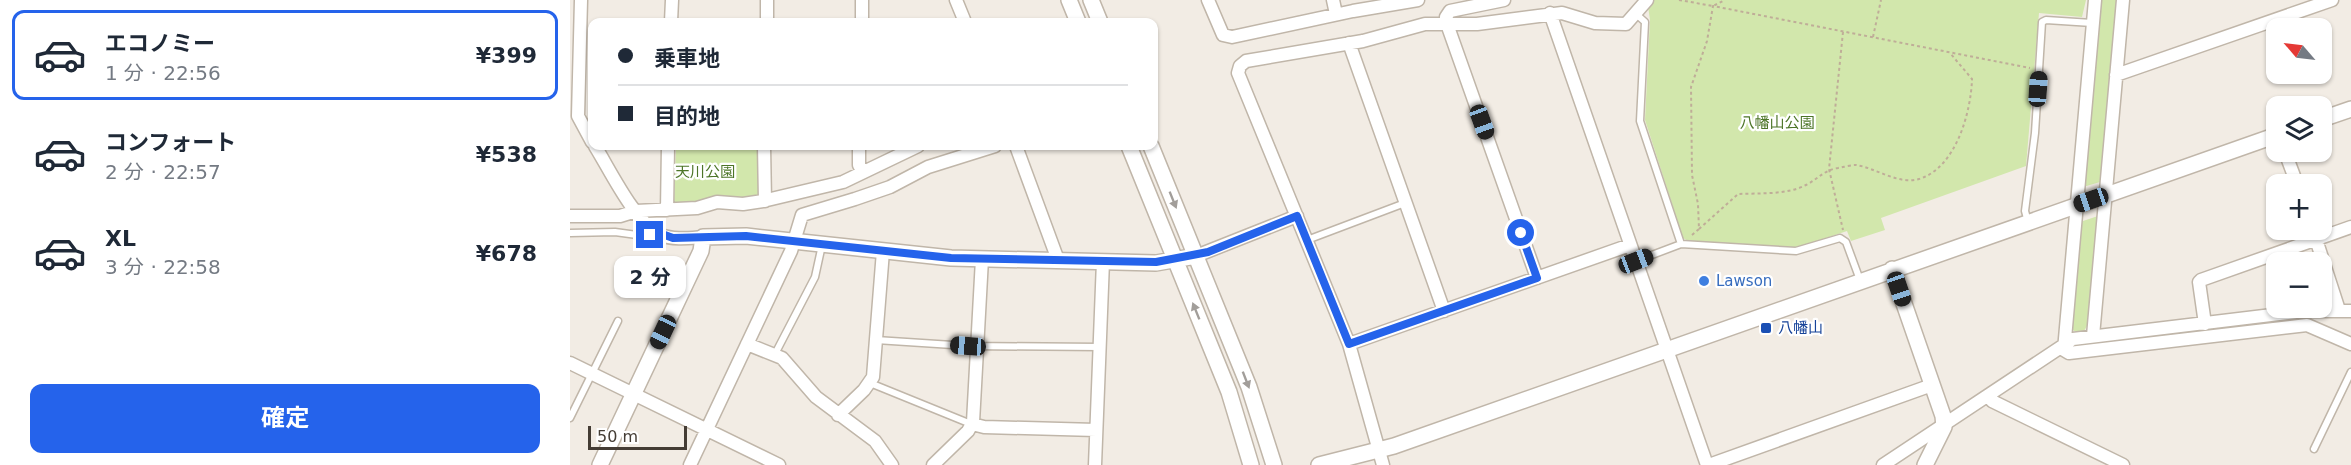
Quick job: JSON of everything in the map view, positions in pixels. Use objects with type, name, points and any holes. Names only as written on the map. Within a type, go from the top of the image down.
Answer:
[{"type":"street","points":[[581,0],[574,116],[588,136]]},
{"type":"street","points":[[671,18],[672,0]]},
{"type":"street","points":[[767,0],[767,18]]},
{"type":"street","points":[[862,0],[862,18]]},
{"type":"street","points":[[956,0],[963,18]]},
{"type":"street","points":[[1069,0],[1076,18]]},
{"type":"street","points":[[1091,0],[1099,18]]},
{"type":"street","points":[[1208,0],[1223,34],[1227,37],[1336,14],[1418,0]]},
{"type":"street","points":[[1333,0],[1336,14]]},
{"type":"street","points":[[1504,0],[1450,10],[1446,17],[1537,278]]},
{"type":"street","points":[[1383,465],[1381,449],[1349,344],[1238,69],[1246,61],[1349,43],[1419,25],[1477,24],[1550,13],[1562,13],[1595,23],[1623,24],[1628,23],[1647,0]]},
{"type":"street","points":[[2095,0],[2063,346],[2069,353],[2307,325],[2351,344]]},
{"type":"street","points":[[2093,336],[2123,0]]},
{"type":"street","points":[[2116,75],[2332,0]]},
{"type":"street","points":[[1550,13],[1708,465],[1932,385]]},
{"type":"street","points":[[1349,43],[1444,310]]},
{"type":"street","points":[[2332,116],[2351,109]]},
{"type":"street","points":[[1319,465],[1381,449],[2266,139]]},
{"type":"street","points":[[598,150],[636,211],[654,231],[673,238],[746,236],[982,259],[1176,260],[1196,256],[1297,216]]},
{"type":"street","points":[[667,210],[668,150]]},
{"type":"street","points":[[764,150],[765,201]]},
{"type":"street","points":[[859,150],[859,165],[863,172]]},
{"type":"street","points":[[570,216],[620,216],[636,211],[697,208],[717,202],[743,204],[765,201],[834,185],[910,150]]},
{"type":"street","points":[[690,465],[795,241],[800,217],[806,213],[890,187],[928,167],[982,150]]},
{"type":"street","points":[[1017,150],[1058,260]]},
{"type":"street","points":[[1131,150],[1229,392],[1251,465]]},
{"type":"street","points":[[1153,150],[1249,387],[1274,465]]},
{"type":"street","points":[[2332,231],[2351,227]]},
{"type":"street","points":[[600,465],[701,250],[703,237]]},
{"type":"street","points":[[2205,324],[2199,282],[2201,280],[2300,240]]},
{"type":"street","points":[[2317,240],[2345,310]]},
{"type":"street","points":[[1349,344],[1630,245]]},
{"type":"street","points":[[838,415],[870,383],[883,251]]},
{"type":"street","points":[[933,465],[972,424],[982,259]]},
{"type":"street","points":[[1095,465],[1103,261]]},
{"type":"street","points":[[1893,269],[1943,416],[1944,427],[1925,465]]},
{"type":"street","points":[[1883,465],[1944,427],[2073,339],[2266,316]]},
{"type":"street","points":[[2306,318],[2307,325]]},
{"type":"street","points":[[747,344],[782,358],[816,397],[875,441],[892,465]]},
{"type":"street","points":[[570,363],[779,465]]},
{"type":"street","points":[[1989,397],[1992,401],[2123,465]]},
{"type":"street","points":[[972,424],[984,427],[1096,430]]},
{"type":"lane","points":[[1636,14],[1645,22],[1640,122],[1681,244]]},
{"type":"lane","points":[[2028,223],[2025,211],[2042,22],[2046,20],[2092,23]]},
{"type":"lane","points":[[1307,240],[1405,203]]},
{"type":"lane","points":[[570,233],[615,232],[644,236],[654,231]]},
{"type":"lane","points":[[1636,261],[1681,244],[1796,251],[1843,239],[1861,281]]},
{"type":"lane","points":[[774,354],[815,277],[822,244]]},
{"type":"lane","points":[[570,418],[618,321]]},
{"type":"lane","points":[[876,340],[977,345],[1100,347]]},
{"type":"lane","points":[[2314,449],[2351,372]]},
{"type":"lane","points":[[870,383],[972,424]]},
{"type":"path","points":[[1679,0],[2039,69]]},
{"type":"path","points":[[1713,6],[1725,0]]},
{"type":"path","points":[[1872,38],[1881,0]]},
{"type":"path","points":[[1699,230],[1698,204],[1692,175],[1691,87],[1707,41],[1713,6]]},
{"type":"path","points":[[1843,32],[1834,100],[1829,169],[1843,239]]},
{"type":"path","points":[[1681,244],[1738,194],[1773,193],[1805,186],[1829,169],[1856,165],[1887,176],[1919,179],[1944,163],[1964,130],[1972,98],[1972,79],[1949,52]]},
{"type":"green space","name":"八幡山公園","points":[[1653,0],[2086,0],[2082,17],[2039,13],[2026,166],[1881,218],[1885,230],[1851,241],[1847,231],[1796,248],[1688,241],[1683,238],[1645,120],[1650,20],[1648,6]]},
{"type":"green space","points":[[2100,0],[2117,0],[2100,182],[2083,187]]},
{"type":"green space","name":"天川公園","points":[[676,150],[762,150],[761,194],[755,199],[680,206],[674,202]]},
{"type":"green space","points":[[2098,216],[2087,326],[2084,331],[2074,331],[2071,327],[2080,222]]},
{"type":"place","name":"Lawson","points":[[1704,281]]},
{"type":"place","name":"八幡山","points":[[1766,328]]},
{"type":"route","points":[[650,235],[654,231],[673,238],[746,236],[951,258],[1164,262],[1208,252],[1297,216],[1349,344],[1537,278],[1521,233]]}]
